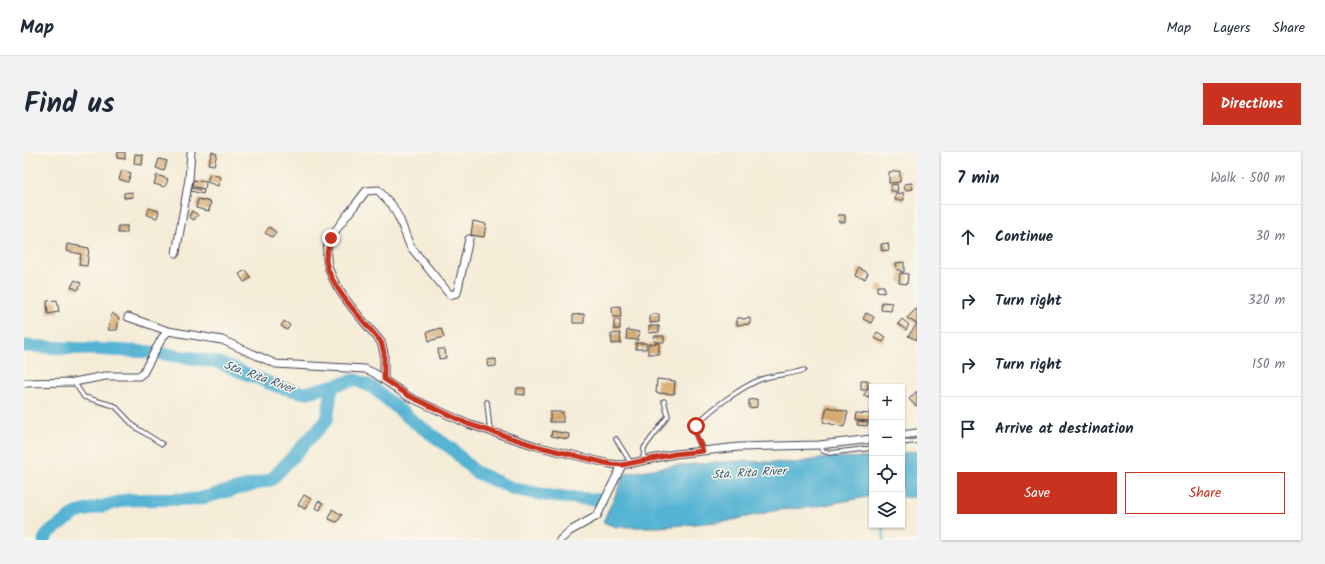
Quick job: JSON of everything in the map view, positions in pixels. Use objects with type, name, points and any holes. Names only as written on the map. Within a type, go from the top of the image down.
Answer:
[{"type":"street","points":[[176,253],[189,179],[191,152]]},
{"type":"street","points":[[384,379],[384,353],[381,342],[337,287],[331,276],[326,260],[331,238],[366,191],[378,190],[392,205],[410,246],[450,295],[457,293],[469,239]]},
{"type":"street","points":[[128,317],[168,331],[222,340],[276,364],[328,366],[365,370],[384,379],[409,396],[468,424],[536,446],[622,465],[675,454],[739,447],[818,445],[869,439]]},
{"type":"street","points":[[24,383],[74,382],[105,376],[139,376],[143,373],[162,338],[168,331]]},
{"type":"street","points":[[905,435],[917,433]]},
{"type":"street","points":[[560,540],[570,531],[598,516],[622,465]]},
{"type":"lane","points":[[703,451],[696,435],[696,426],[712,411],[756,381],[804,370]]},
{"type":"lane","points":[[74,382],[84,397],[115,406],[135,427],[162,444]]},
{"type":"lane","points":[[643,461],[644,448],[668,416],[664,401]]},
{"type":"lane","points":[[487,402],[490,431]]},
{"type":"lane","points":[[616,439],[631,464]]},
{"type":"lane","points":[[905,443],[917,441]]},
{"type":"lane","points":[[818,445],[823,451],[830,453],[869,448]]},
{"type":"water","points":[[917,451],[917,497],[905,497],[905,453]]},
{"type":"water","points":[[833,457],[869,458],[869,497],[813,507],[778,510],[728,521],[659,527],[616,527],[603,522],[625,474],[671,466],[735,461],[795,463]]},
{"type":"building","points":[[118,152],[125,152],[125,159],[117,158]]},
{"type":"building","points":[[212,152],[217,154],[214,165],[208,164]]},
{"type":"building","points":[[135,154],[143,155],[142,165],[134,164]]},
{"type":"building","points":[[159,159],[167,161],[164,171],[156,168]]},
{"type":"building","points":[[122,170],[131,173],[128,182],[119,179]]},
{"type":"building","points":[[900,171],[900,182],[889,183],[889,172]]},
{"type":"building","points":[[210,174],[221,177],[218,186],[207,182]]},
{"type":"building","points":[[157,175],[168,179],[165,187],[154,184]]},
{"type":"building","points":[[193,180],[206,182],[205,189],[192,186]]},
{"type":"building","points":[[912,183],[913,189],[905,190],[904,184]]},
{"type":"building","points":[[897,184],[898,191],[891,191],[891,185]]},
{"type":"building","points":[[192,188],[204,190],[203,194],[191,191]]},
{"type":"building","points":[[132,192],[133,197],[124,198],[124,193]]},
{"type":"building","points":[[896,192],[900,194],[903,192],[904,200],[895,200]]},
{"type":"building","points":[[198,199],[211,202],[209,211],[196,208]]},
{"type":"building","points":[[149,208],[159,211],[157,218],[147,215]]},
{"type":"building","points":[[192,211],[198,215],[194,220],[189,217]]},
{"type":"building","points":[[838,215],[845,215],[845,222],[839,222]]},
{"type":"building","points":[[473,221],[486,224],[484,237],[471,235]]},
{"type":"building","points":[[118,226],[127,226],[127,233],[118,233]]},
{"type":"building","points":[[269,227],[276,232],[272,237],[265,233]]},
{"type":"building","points":[[888,243],[889,250],[882,251],[881,244]]},
{"type":"building","points":[[67,244],[89,248],[87,266],[79,265],[81,254],[66,251]]},
{"type":"building","points":[[904,262],[904,272],[897,270],[896,263]]},
{"type":"building","points":[[859,268],[868,273],[865,279],[856,276]]},
{"type":"building","points":[[246,270],[251,278],[244,282],[239,274]]},
{"type":"building","points":[[900,273],[908,274],[907,284],[899,283]]},
{"type":"building","points":[[75,280],[81,283],[78,290],[71,287]]},
{"type":"building","points":[[877,286],[884,286],[884,293],[877,292]]},
{"type":"building","points":[[57,300],[59,312],[48,314],[47,301]]},
{"type":"building","points":[[882,302],[892,303],[891,311],[881,310]]},
{"type":"building","points":[[620,306],[621,317],[613,317],[612,307]]},
{"type":"building","points":[[917,309],[917,324],[907,318]]},
{"type":"building","points":[[112,313],[119,318],[117,330],[108,330]]},
{"type":"building","points":[[866,313],[874,317],[871,323],[863,319]]},
{"type":"building","points":[[584,314],[584,323],[573,323],[573,315]]},
{"type":"building","points":[[659,314],[659,322],[650,323],[650,315]]},
{"type":"building","points":[[737,318],[750,318],[750,324],[737,325]]},
{"type":"building","points":[[902,319],[909,325],[906,330],[898,324]]},
{"type":"building","points":[[614,320],[620,320],[620,329],[614,329]]},
{"type":"building","points":[[284,321],[290,325],[287,330],[281,326]]},
{"type":"building","points":[[917,324],[917,340],[908,336]]},
{"type":"building","points":[[649,326],[659,326],[659,332],[649,333]]},
{"type":"building","points":[[441,328],[444,337],[429,341],[427,332]]},
{"type":"building","points":[[627,330],[639,332],[638,340],[626,339]]},
{"type":"building","points":[[877,332],[886,337],[883,342],[874,338]]},
{"type":"building","points":[[620,333],[621,343],[612,344],[611,334]]},
{"type":"building","points":[[654,336],[664,336],[664,342],[655,342]]},
{"type":"building","points":[[636,343],[646,343],[646,349],[636,349]]},
{"type":"building","points":[[659,343],[659,354],[648,354],[648,344]]},
{"type":"building","points":[[438,349],[445,349],[446,358],[439,359]]},
{"type":"building","points":[[496,359],[496,366],[488,367],[487,360]]},
{"type":"building","points":[[657,379],[675,381],[674,394],[656,393]]},
{"type":"building","points":[[861,381],[868,381],[867,390],[861,390]]},
{"type":"building","points":[[517,388],[525,388],[525,395],[516,394]]},
{"type":"building","points":[[869,388],[869,397],[863,396],[867,390]]},
{"type":"building","points":[[917,391],[917,405],[916,406],[909,399]]},
{"type":"building","points":[[757,399],[757,407],[749,408],[749,400]]},
{"type":"building","points":[[827,407],[848,412],[844,427],[823,422]]},
{"type":"building","points":[[550,412],[563,412],[563,422],[550,422]]},
{"type":"building","points":[[856,413],[869,414],[869,421],[855,420]]},
{"type":"building","points":[[858,421],[868,422],[867,426],[857,425]]},
{"type":"building","points":[[552,431],[569,434],[568,439],[551,436]]},
{"type":"building","points":[[304,495],[311,499],[305,509],[298,505]]},
{"type":"building","points":[[318,501],[323,503],[320,510],[315,508]]},
{"type":"building","points":[[332,509],[342,515],[337,522],[329,519]]},
{"type":"waterway","name":"Sta. Rita River","points":[[24,346],[152,352],[217,362],[279,387],[305,393],[355,380],[372,387],[414,422],[452,449],[475,472],[514,489],[551,496],[600,500]]},
{"type":"waterway","points":[[44,540],[48,533],[76,513],[126,500],[198,499],[271,480],[327,420],[332,387]]},
{"type":"waterway","points":[[883,528],[884,540]]},
{"type":"route","points":[[331,238],[327,250],[326,260],[331,276],[337,287],[381,342],[384,353],[384,379],[409,396],[468,424],[518,441],[610,464],[631,464],[662,456],[703,451],[696,435],[696,426]]}]
